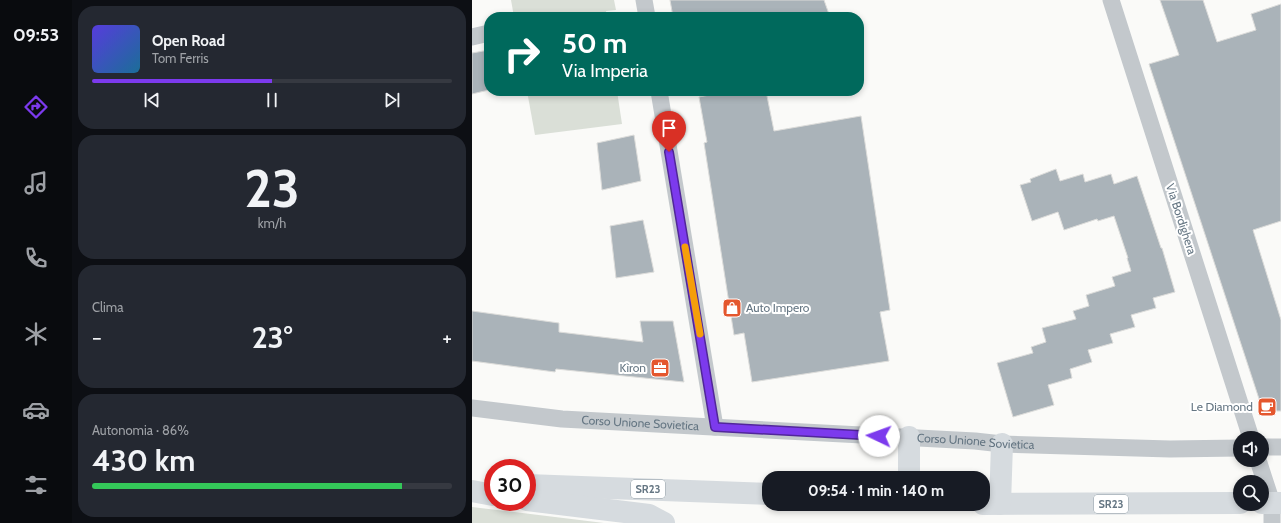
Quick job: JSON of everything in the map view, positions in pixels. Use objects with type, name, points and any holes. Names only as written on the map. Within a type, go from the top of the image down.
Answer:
[{"type":"main road","points":[[909,437],[909,471]]},
{"type":"main road","points":[[992,504],[1002,444]]},
{"type":"main road","points":[[472,484],[484,484]]},
{"type":"main road","name":"SR23","points":[[536,485],[762,494]]},
{"type":"main road","points":[[472,491],[484,493]]},
{"type":"main road","points":[[536,501],[649,515],[664,523]]},
{"type":"main road","name":"SR23","points":[[992,504],[1233,503]]},
{"type":"street","points":[[644,0],[646,12]]},
{"type":"street","name":"Via Bordighera","points":[[1111,0],[1249,431]]},
{"type":"street","points":[[472,37],[484,34]]},
{"type":"street","points":[[660,96],[715,427]]},
{"type":"street","name":"Corso Unione Sovietica","points":[[472,408],[562,419],[909,437],[1002,444],[1170,449],[1233,448]]},
{"type":"street","points":[[1269,447],[1281,447]]},
{"type":"street","points":[[1260,467],[1272,508]]},
{"type":"shaded area","points":[[511,0],[614,0],[616,10],[606,12],[513,12]]},
{"type":"shaded area","points":[[528,96],[618,96],[622,124],[535,135]]},
{"type":"shaded area","points":[[472,507],[484,508],[484,511],[505,511],[604,523],[472,523]]},
{"type":"building","points":[[670,0],[824,0],[828,12],[672,12]]},
{"type":"building","points":[[1160,0],[1203,0],[1217,42],[1256,30],[1251,14],[1281,4],[1281,221],[1253,230],[1281,320],[1281,411],[1263,411],[1149,64],[1179,55]]},
{"type":"building","points":[[484,51],[484,91],[472,94],[472,53]]},
{"type":"building","points":[[767,96],[774,131],[861,116],[890,310],[880,312],[889,361],[752,382],[744,333],[734,335],[704,143],[707,142],[699,97]]},
{"type":"building","points":[[634,135],[641,181],[602,190],[597,143]]},
{"type":"building","points":[[1056,169],[1060,181],[1083,174],[1085,182],[1111,174],[1114,184],[1137,176],[1162,248],[1175,292],[1153,298],[1156,308],[1131,315],[1135,327],[1110,334],[1113,343],[1088,350],[1092,362],[1070,369],[1072,378],[1048,385],[1054,405],[1013,417],[997,363],[1033,353],[1031,347],[1046,342],[1042,328],[1076,319],[1073,311],[1089,306],[1086,295],[1115,286],[1112,277],[1131,271],[1114,216],[1098,221],[1097,219],[1064,230],[1058,212],[1032,221],[1020,185],[1031,182],[1030,179]]},
{"type":"building","points":[[643,220],[654,272],[616,278],[610,226]]},
{"type":"building","points":[[472,311],[559,323],[559,332],[643,342],[640,321],[673,321],[684,382],[556,369],[555,372],[472,361]]},
{"type":"slow traffic","points":[[685,247],[700,334]]},
{"type":"place","name":"Auto Impero","points":[[732,308]]},
{"type":"place","name":"Kìron","points":[[660,368]]},
{"type":"place","name":"Le Diamond","points":[[1267,407]]},
{"type":"route","points":[[669,152],[715,427],[879,436]]}]
